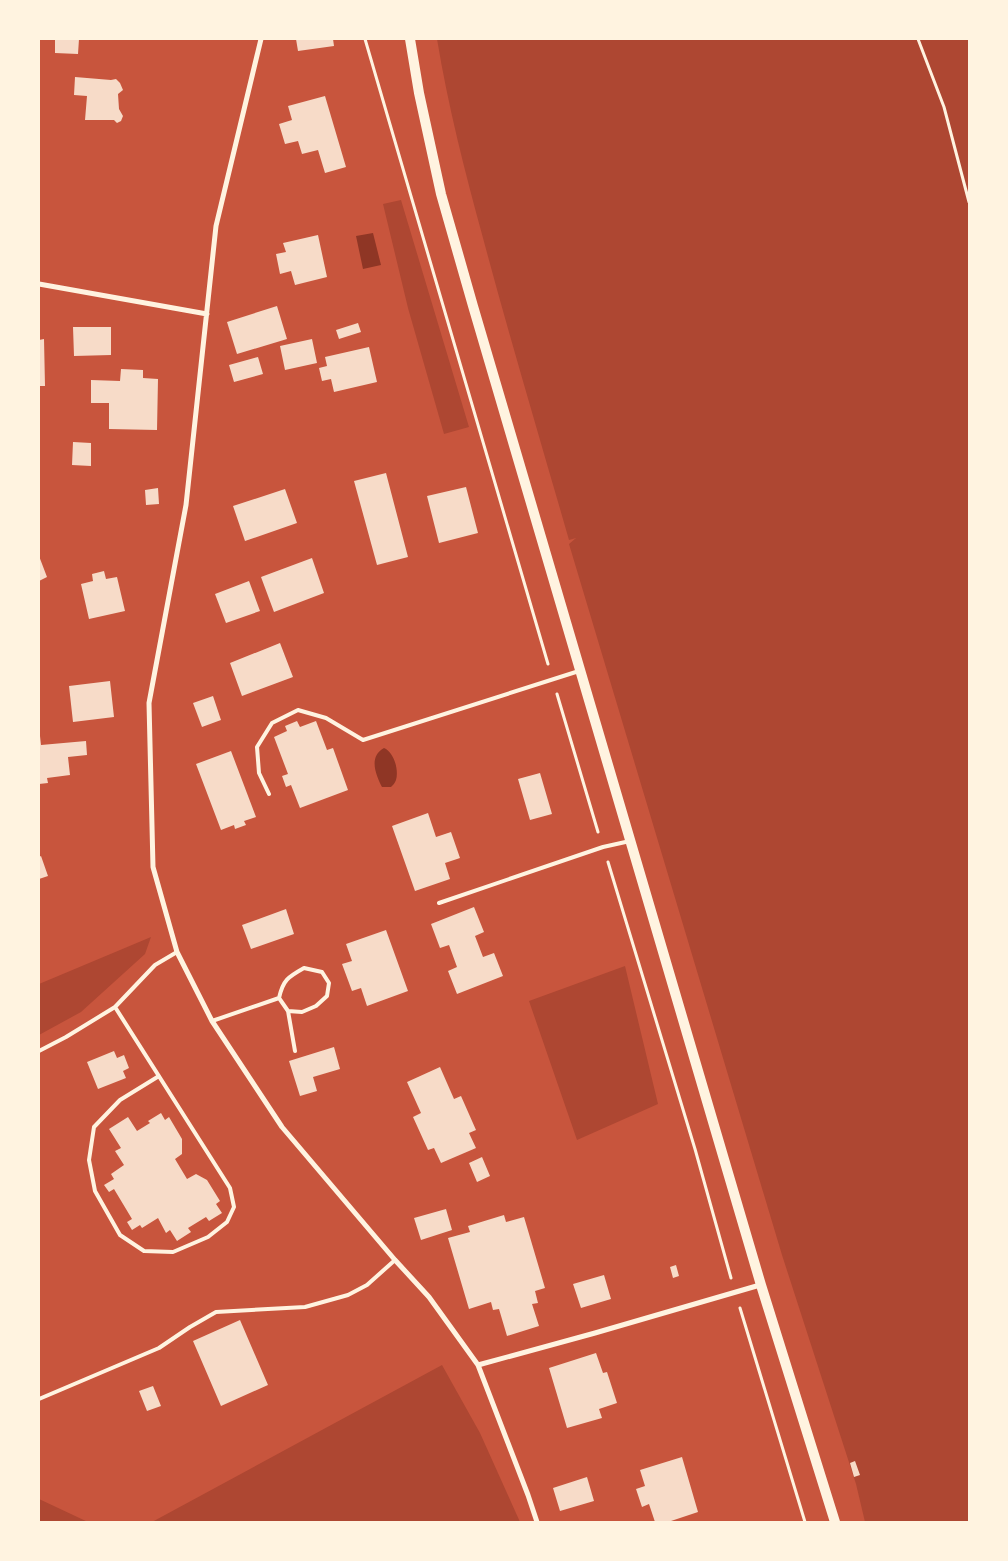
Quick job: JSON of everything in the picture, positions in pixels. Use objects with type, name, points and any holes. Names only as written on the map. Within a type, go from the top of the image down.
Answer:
[{"type":"main road","points":[[410,39],[419,93],[441,194],[579,671],[761,1285],[835,1522]]},
{"type":"street","points":[[261,39],[216,226],[186,505],[149,703],[153,867],[177,952],[212,1021],[282,1127],[395,1260],[429,1296],[478,1365],[537,1522]]},
{"type":"street","points":[[39,284],[207,314]]},
{"type":"street","points":[[478,1365],[761,1285]]},
{"type":"lane","points":[[269,794],[258,773],[257,747],[272,723],[298,710],[326,718],[363,740],[579,671]]},
{"type":"lane","points":[[439,903],[603,847],[630,841]]},
{"type":"lane","points":[[39,1051],[115,1007],[155,964],[177,952]]},
{"type":"lane","points":[[288,1011],[302,1012],[316,1006],[327,996],[329,983],[322,972],[304,968],[290,975],[282,985],[279,998],[288,1011],[295,1051]]},
{"type":"lane","points":[[212,1021],[279,998]]},
{"type":"lane","points":[[115,1007],[159,1076],[230,1188],[234,1206],[227,1222],[208,1237],[173,1252],[144,1251],[120,1235],[95,1191],[89,1160],[94,1127],[120,1100],[159,1076]]},
{"type":"lane","points":[[39,1399],[159,1348],[190,1326],[216,1312],[305,1307],[348,1295],[367,1286],[395,1260]]},
{"type":"path","points":[[365,39],[553,679],[805,1522]]},
{"type":"path","points":[[918,39],[944,108],[969,202]]},
{"type":"shaded area","points":[[437,39],[969,39],[969,1522],[865,1522],[856,1484],[782,1255],[569,544],[576,538],[569,540],[504,314],[457,139]]},
{"type":"shaded area","points":[[401,200],[469,427],[444,434],[408,308],[383,204]]},
{"type":"shaded area","points":[[373,233],[381,265],[363,269],[356,236]]},
{"type":"shaded area","points":[[384,748],[391,753],[396,767],[396,780],[391,787],[382,787],[375,766],[376,756]]},
{"type":"shaded area","points":[[151,937],[145,954],[81,1012],[39,1035],[39,984]]},
{"type":"shaded area","points":[[625,966],[658,1104],[577,1140],[529,1001]]},
{"type":"shaded area","points":[[442,1365],[480,1433],[520,1522],[152,1522]]},
{"type":"shaded area","points":[[39,1499],[88,1522],[39,1522]]},
{"type":"building","points":[[55,39],[79,39],[78,54],[55,53]]},
{"type":"building","points":[[296,39],[333,39],[334,46],[298,51]]},
{"type":"building","points":[[75,77],[116,79],[123,90],[118,94],[119,109],[123,116],[121,121],[117,123],[114,120],[85,120],[87,96],[74,95]]},
{"type":"building","points":[[325,96],[346,167],[325,173],[318,150],[302,154],[298,141],[285,144],[279,124],[292,120],[288,106]]},
{"type":"building","points":[[318,235],[327,277],[295,285],[291,271],[280,274],[276,254],[286,252],[283,243]]},
{"type":"building","points":[[277,306],[287,339],[237,354],[227,322]]},
{"type":"building","points":[[358,323],[361,332],[339,339],[336,330]]},
{"type":"building","points":[[73,327],[111,327],[111,355],[74,356]]},
{"type":"building","points":[[44,339],[45,386],[39,386],[39,340]]},
{"type":"building","points":[[312,339],[317,363],[285,370],[280,346]]},
{"type":"building","points":[[369,347],[377,382],[334,392],[331,379],[322,381],[319,368],[327,366],[325,357]]},
{"type":"building","points":[[258,357],[263,374],[234,382],[229,365]]},
{"type":"building","points":[[121,369],[143,370],[143,378],[158,379],[157,430],[109,429],[109,403],[91,403],[91,380],[120,381]]},
{"type":"building","points":[[73,442],[91,443],[91,466],[72,465]]},
{"type":"building","points":[[386,473],[408,557],[377,565],[354,481]]},
{"type":"building","points":[[466,487],[478,533],[439,543],[427,496]]},
{"type":"building","points":[[158,488],[159,504],[146,505],[145,490]]},
{"type":"building","points":[[285,489],[297,523],[245,541],[233,506]]},
{"type":"building","points":[[39,556],[47,577],[39,581]]},
{"type":"building","points":[[312,558],[324,593],[274,612],[261,577]]},
{"type":"building","points":[[104,571],[106,579],[117,577],[125,611],[89,619],[81,584],[93,581],[92,574]]},
{"type":"building","points":[[249,581],[260,611],[226,623],[215,594]]},
{"type":"building","points":[[280,643],[293,677],[242,696],[230,663]]},
{"type":"building","points":[[110,681],[114,717],[73,722],[69,686]]},
{"type":"building","points":[[213,696],[221,720],[202,727],[193,703]]},
{"type":"building","points":[[297,721],[300,727],[316,721],[327,750],[333,748],[348,790],[300,808],[291,785],[286,787],[282,776],[288,774],[274,737],[287,731],[285,726]]},
{"type":"building","points":[[39,736],[41,745],[86,741],[87,755],[68,757],[70,775],[47,778],[48,783],[39,784]]},
{"type":"building","points":[[231,751],[256,817],[244,821],[246,825],[235,829],[234,825],[221,830],[196,764]]},
{"type":"building","points":[[540,773],[552,814],[530,820],[518,779]]},
{"type":"building","points":[[428,813],[436,837],[451,832],[460,858],[445,863],[450,879],[415,891],[392,826]]},
{"type":"building","points":[[41,856],[48,876],[39,879],[39,857]]},
{"type":"building","points":[[474,907],[484,932],[475,936],[483,957],[494,953],[503,976],[457,994],[448,971],[457,967],[449,945],[440,948],[431,924]]},
{"type":"building","points":[[286,909],[294,934],[251,949],[242,925]]},
{"type":"building","points":[[386,930],[408,991],[367,1006],[361,988],[352,991],[342,964],[352,961],[346,944]]},
{"type":"building","points":[[334,1047],[340,1069],[313,1077],[317,1091],[300,1096],[289,1061]]},
{"type":"building","points":[[114,1051],[117,1058],[124,1055],[129,1068],[123,1071],[126,1078],[98,1089],[87,1062]]},
{"type":"building","points":[[440,1067],[454,1099],[461,1096],[476,1130],[469,1133],[476,1148],[441,1163],[434,1148],[428,1150],[413,1117],[421,1113],[407,1082]]},
{"type":"building","points":[[161,1113],[165,1120],[169,1117],[182,1139],[182,1154],[175,1159],[187,1179],[196,1174],[207,1180],[220,1201],[216,1204],[222,1213],[209,1221],[206,1217],[188,1228],[191,1232],[177,1241],[170,1230],[166,1233],[158,1218],[142,1228],[140,1225],[132,1230],[127,1222],[132,1219],[114,1189],[109,1192],[104,1185],[114,1179],[111,1174],[124,1165],[115,1151],[121,1148],[109,1129],[128,1117],[137,1131]]},
{"type":"building","points":[[482,1157],[490,1176],[477,1182],[469,1163]]},
{"type":"building","points":[[446,1209],[452,1230],[421,1240],[414,1218]]},
{"type":"building","points":[[504,1215],[506,1222],[524,1217],[545,1288],[535,1291],[538,1303],[532,1304],[539,1326],[507,1336],[499,1309],[493,1310],[491,1302],[469,1309],[448,1238],[470,1232],[468,1226]]},
{"type":"building","points":[[676,1265],[679,1276],[673,1278],[670,1267]]},
{"type":"building","points":[[604,1275],[611,1299],[581,1308],[573,1284]]},
{"type":"building","points":[[240,1320],[268,1385],[221,1406],[193,1341]]},
{"type":"building","points":[[596,1353],[603,1373],[607,1372],[617,1403],[599,1409],[602,1418],[567,1428],[549,1368]]},
{"type":"building","points":[[153,1386],[161,1406],[147,1411],[139,1391]]},
{"type":"building","points":[[682,1457],[698,1512],[671,1522],[655,1522],[649,1504],[642,1507],[636,1489],[645,1486],[640,1470]]},
{"type":"building","points":[[855,1461],[860,1475],[854,1477],[850,1463]]},
{"type":"building","points":[[587,1477],[594,1501],[560,1511],[553,1488]]}]
